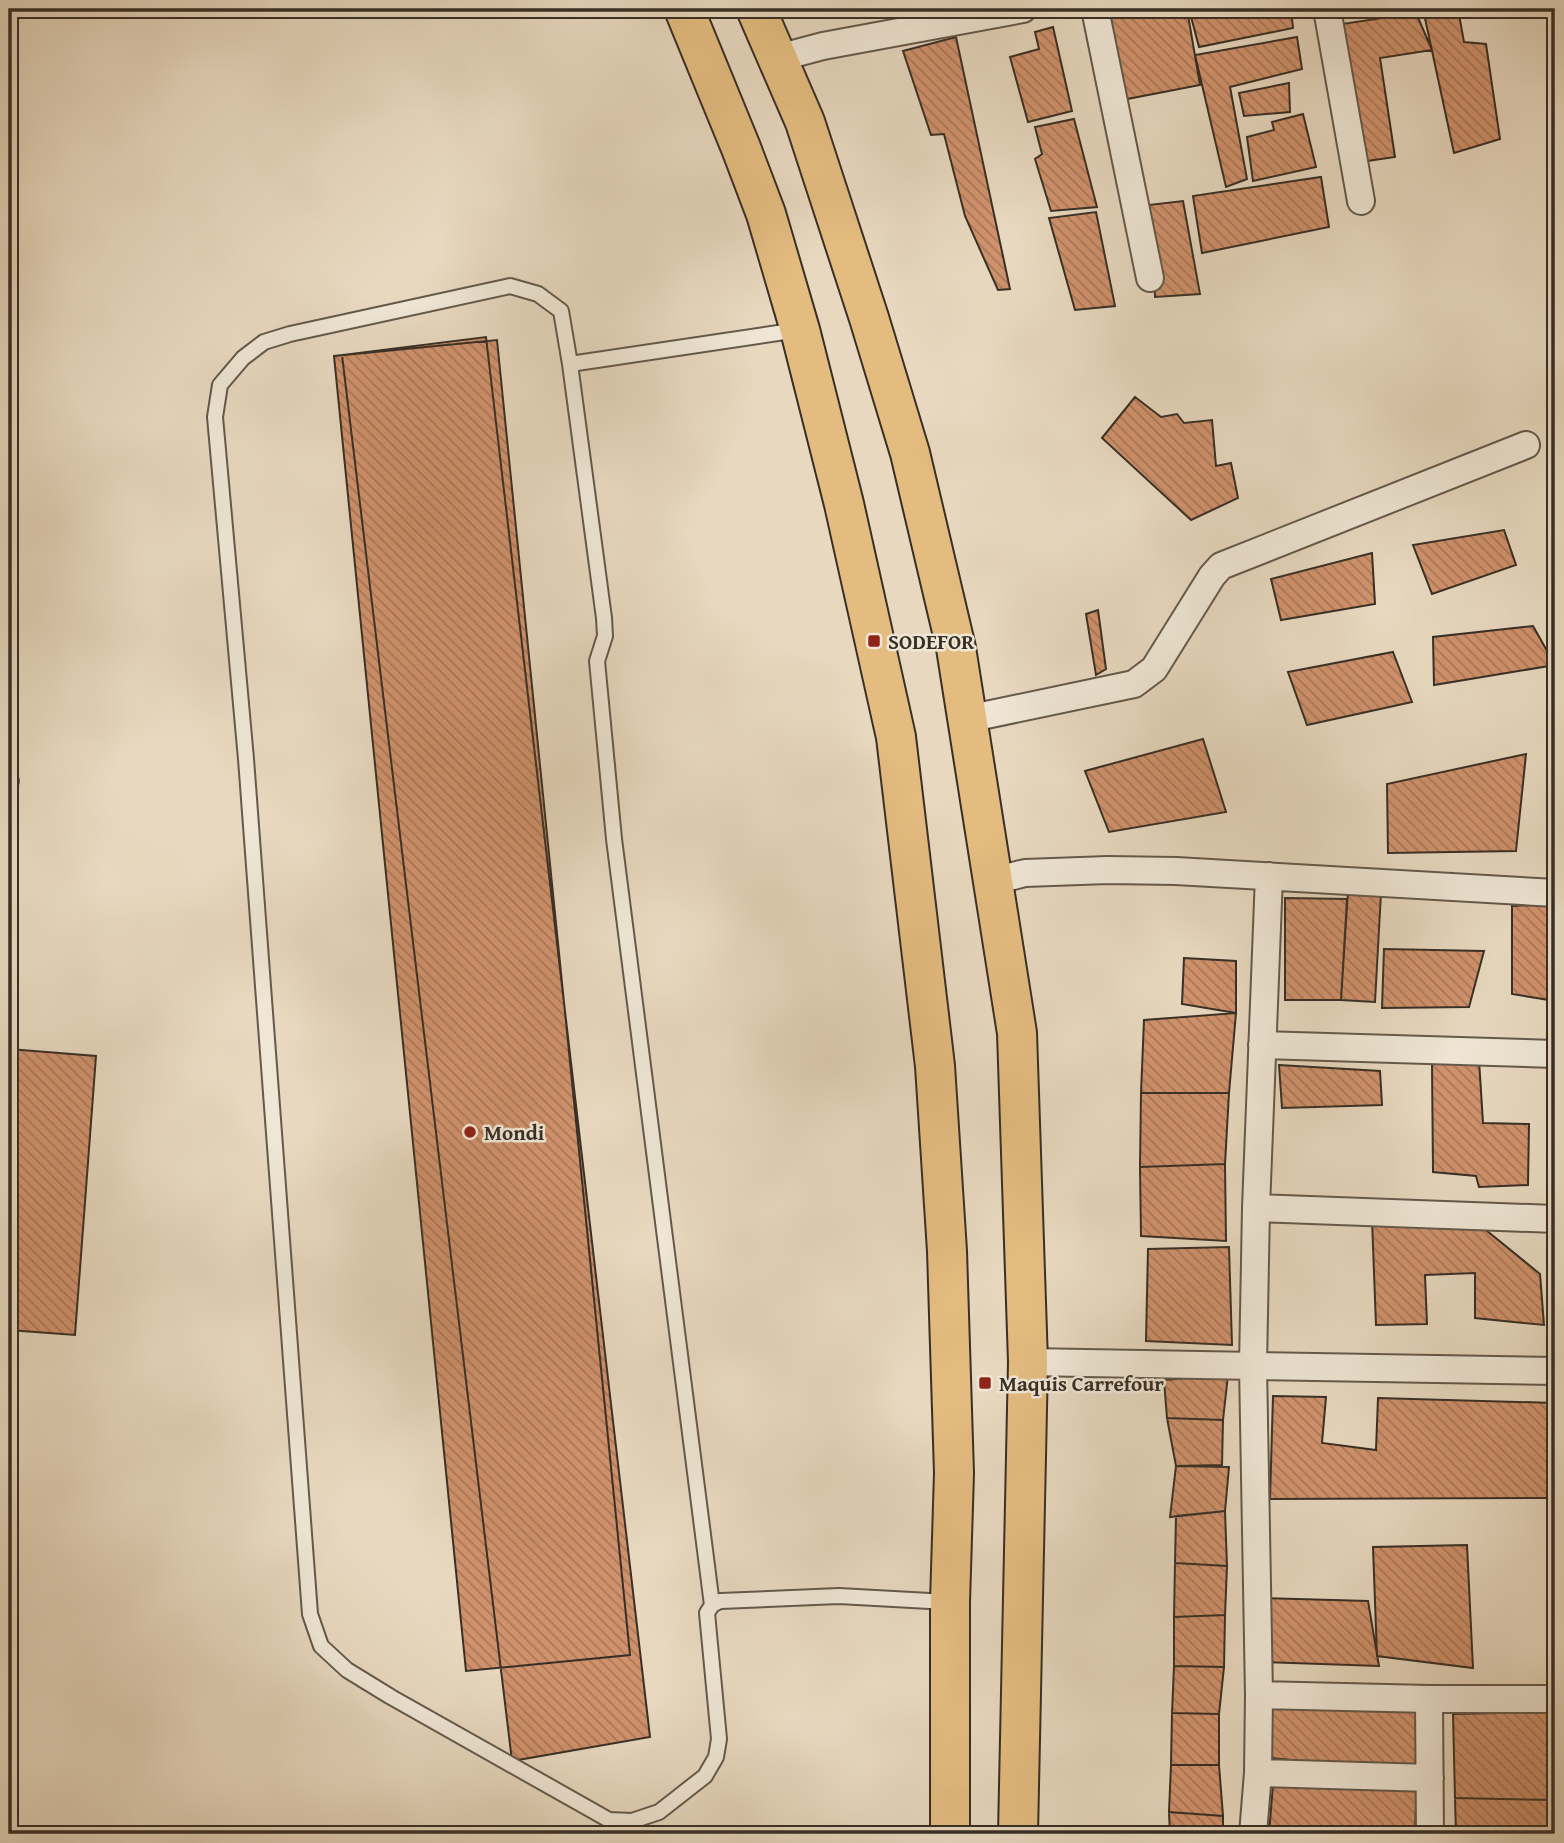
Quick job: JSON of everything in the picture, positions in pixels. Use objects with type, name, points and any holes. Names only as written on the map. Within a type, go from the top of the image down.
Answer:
[{"type":"main road","points":[[684,9],[766,214],[800,330],[844,504],[896,737],[935,1066],[947,1251],[954,1473],[950,1602],[950,1834]]},
{"type":"main road","points":[[756,9],[809,135],[910,453],[956,648],[1017,1034],[1028,1362],[1018,1834]]},
{"type":"street","points":[[778,58],[823,46],[1023,9]]},
{"type":"street","points":[[1095,9],[1150,278]]},
{"type":"street","points":[[1327,9],[1362,201]]},
{"type":"street","points":[[967,719],[1134,684],[1154,669],[1221,566],[1526,445]]},
{"type":"street","points":[[993,881],[1026,873],[1176,871],[1555,892]]},
{"type":"street","points":[[1254,1834],[1259,1695],[1252,1366],[1269,876]]},
{"type":"street","points":[[1262,1045],[1555,1054]]},
{"type":"street","points":[[1256,1208],[1555,1219]]},
{"type":"street","points":[[1028,1362],[1555,1371]]},
{"type":"street","points":[[1259,1695],[1555,1699]]},
{"type":"street","points":[[1429,1699],[1430,1834]]},
{"type":"street","points":[[1258,1773],[1430,1778]]},
{"type":"lane","points":[[712,1605],[614,839],[597,661],[605,636],[604,618],[561,311],[538,294],[510,286],[264,342],[243,358],[220,385],[215,417],[246,759],[310,1614],[321,1646],[347,1670],[391,1698],[609,1820],[632,1821],[659,1812],[705,1776],[716,1757],[719,1739],[707,1613],[712,1605],[720,1601],[839,1596],[950,1602]]},
{"type":"lane","points":[[569,364],[800,330]]},
{"type":"building","points":[[1103,9],[1187,9],[1200,85],[1122,100]]},
{"type":"building","points":[[1189,9],[1291,9],[1293,28],[1199,47]]},
{"type":"building","points":[[1423,9],[1458,9],[1464,42],[1486,44],[1500,139],[1454,153]]},
{"type":"building","points":[[1416,13],[1432,50],[1380,58],[1395,157],[1360,162],[1335,25]]},
{"type":"building","points":[[1053,27],[1072,111],[1028,122],[1010,57],[1039,49],[1035,32]]},
{"type":"building","points":[[956,37],[1010,289],[998,290],[965,216],[944,134],[931,135],[903,51]]},
{"type":"building","points":[[1297,37],[1302,69],[1230,87],[1247,179],[1226,187],[1195,55]]},
{"type":"building","points":[[1289,83],[1290,112],[1244,116],[1239,93]]},
{"type":"building","points":[[1303,114],[1316,167],[1253,181],[1247,137],[1274,130],[1272,122]]},
{"type":"building","points":[[1074,119],[1097,207],[1051,211],[1035,159],[1042,154],[1035,127]]},
{"type":"building","points":[[1321,177],[1329,227],[1202,253],[1193,196]]},
{"type":"building","points":[[1183,201],[1200,294],[1155,297],[1154,252],[1140,206]]},
{"type":"building","points":[[1096,212],[1115,306],[1075,310],[1049,218]]},
{"type":"building","points":[[486,337],[650,1737],[512,1761],[342,355]]},
{"type":"building","points":[[497,340],[630,1655],[466,1671],[334,356]]},
{"type":"building","points":[[1135,397],[1161,417],[1177,414],[1184,423],[1212,420],[1216,466],[1231,463],[1238,498],[1191,520],[1102,438]]},
{"type":"building","points":[[1555,501],[1555,549],[1550,502]]},
{"type":"building","points":[[1504,530],[1516,565],[1432,594],[1413,545]]},
{"type":"building","points":[[1372,553],[1375,604],[1281,620],[1271,579]]},
{"type":"building","points":[[1098,610],[1106,669],[1096,675],[1086,614]]},
{"type":"building","points":[[1533,626],[1555,665],[1434,685],[1433,637]]},
{"type":"building","points":[[1393,652],[1412,702],[1307,725],[1288,672]]},
{"type":"building","points":[[1203,739],[1226,812],[1109,832],[1085,771]]},
{"type":"building","points":[[1526,754],[1516,851],[1388,853],[1387,784]]},
{"type":"building","points":[[1348,891],[1381,893],[1375,1002],[1341,1000]]},
{"type":"building","points":[[1285,898],[1347,899],[1341,1000],[1285,1000]]},
{"type":"building","points":[[1555,904],[1555,1001],[1512,994],[1512,906]]},
{"type":"building","points":[[1384,949],[1484,951],[1469,1007],[1382,1008]]},
{"type":"building","points":[[1184,958],[1236,961],[1236,1013],[1182,1004]]},
{"type":"building","points":[[1236,1013],[1229,1093],[1141,1093],[1144,1020]]},
{"type":"building","points":[[9,1049],[96,1056],[75,1335],[9,1330]]},
{"type":"building","points":[[1479,1060],[1483,1123],[1529,1124],[1528,1185],[1479,1187],[1476,1176],[1433,1172],[1432,1064]]},
{"type":"building","points":[[1279,1065],[1380,1071],[1382,1105],[1282,1108]]},
{"type":"building","points":[[1141,1093],[1229,1093],[1225,1164],[1140,1167]]},
{"type":"building","points":[[1225,1164],[1226,1241],[1141,1236],[1140,1167]]},
{"type":"building","points":[[1372,1220],[1476,1222],[1540,1274],[1544,1325],[1475,1318],[1475,1273],[1425,1275],[1427,1324],[1376,1325]]},
{"type":"building","points":[[1229,1247],[1232,1345],[1146,1341],[1148,1249]]},
{"type":"building","points":[[1228,1375],[1223,1420],[1167,1418],[1164,1380]]},
{"type":"building","points":[[1273,1396],[1326,1397],[1322,1443],[1376,1450],[1378,1398],[1555,1403],[1555,1498],[1270,1499]]},
{"type":"building","points":[[1167,1418],[1223,1420],[1222,1465],[1176,1466]]},
{"type":"building","points":[[1176,1466],[1229,1467],[1225,1511],[1170,1517]]},
{"type":"building","points":[[1225,1511],[1227,1566],[1175,1563],[1176,1516]]},
{"type":"building","points":[[1467,1545],[1473,1668],[1377,1656],[1373,1547]]},
{"type":"building","points":[[1175,1563],[1227,1566],[1225,1615],[1174,1617]]},
{"type":"building","points":[[1264,1598],[1368,1601],[1379,1666],[1264,1662]]},
{"type":"building","points":[[1225,1615],[1224,1667],[1174,1666],[1174,1617]]},
{"type":"building","points":[[1174,1666],[1224,1667],[1219,1714],[1172,1713]]},
{"type":"building","points":[[1268,1706],[1418,1712],[1420,1772],[1269,1758]]},
{"type":"building","points":[[1555,1712],[1555,1800],[1455,1798],[1453,1714]]},
{"type":"building","points":[[1172,1713],[1219,1714],[1219,1765],[1171,1765]]},
{"type":"building","points":[[1171,1765],[1219,1765],[1223,1816],[1169,1812]]},
{"type":"building","points":[[1417,1779],[1415,1834],[1269,1834],[1273,1784]]},
{"type":"building","points":[[1455,1798],[1555,1800],[1555,1834],[1456,1834]]},
{"type":"building","points":[[1169,1812],[1223,1816],[1223,1834],[1170,1834]]},
{"type":"place","name":"SODEFOR","points":[[874,641]]},
{"type":"place","name":"Mondi","points":[[470,1132]]},
{"type":"place","name":"Maquis Carrefour","points":[[985,1383]]}]
